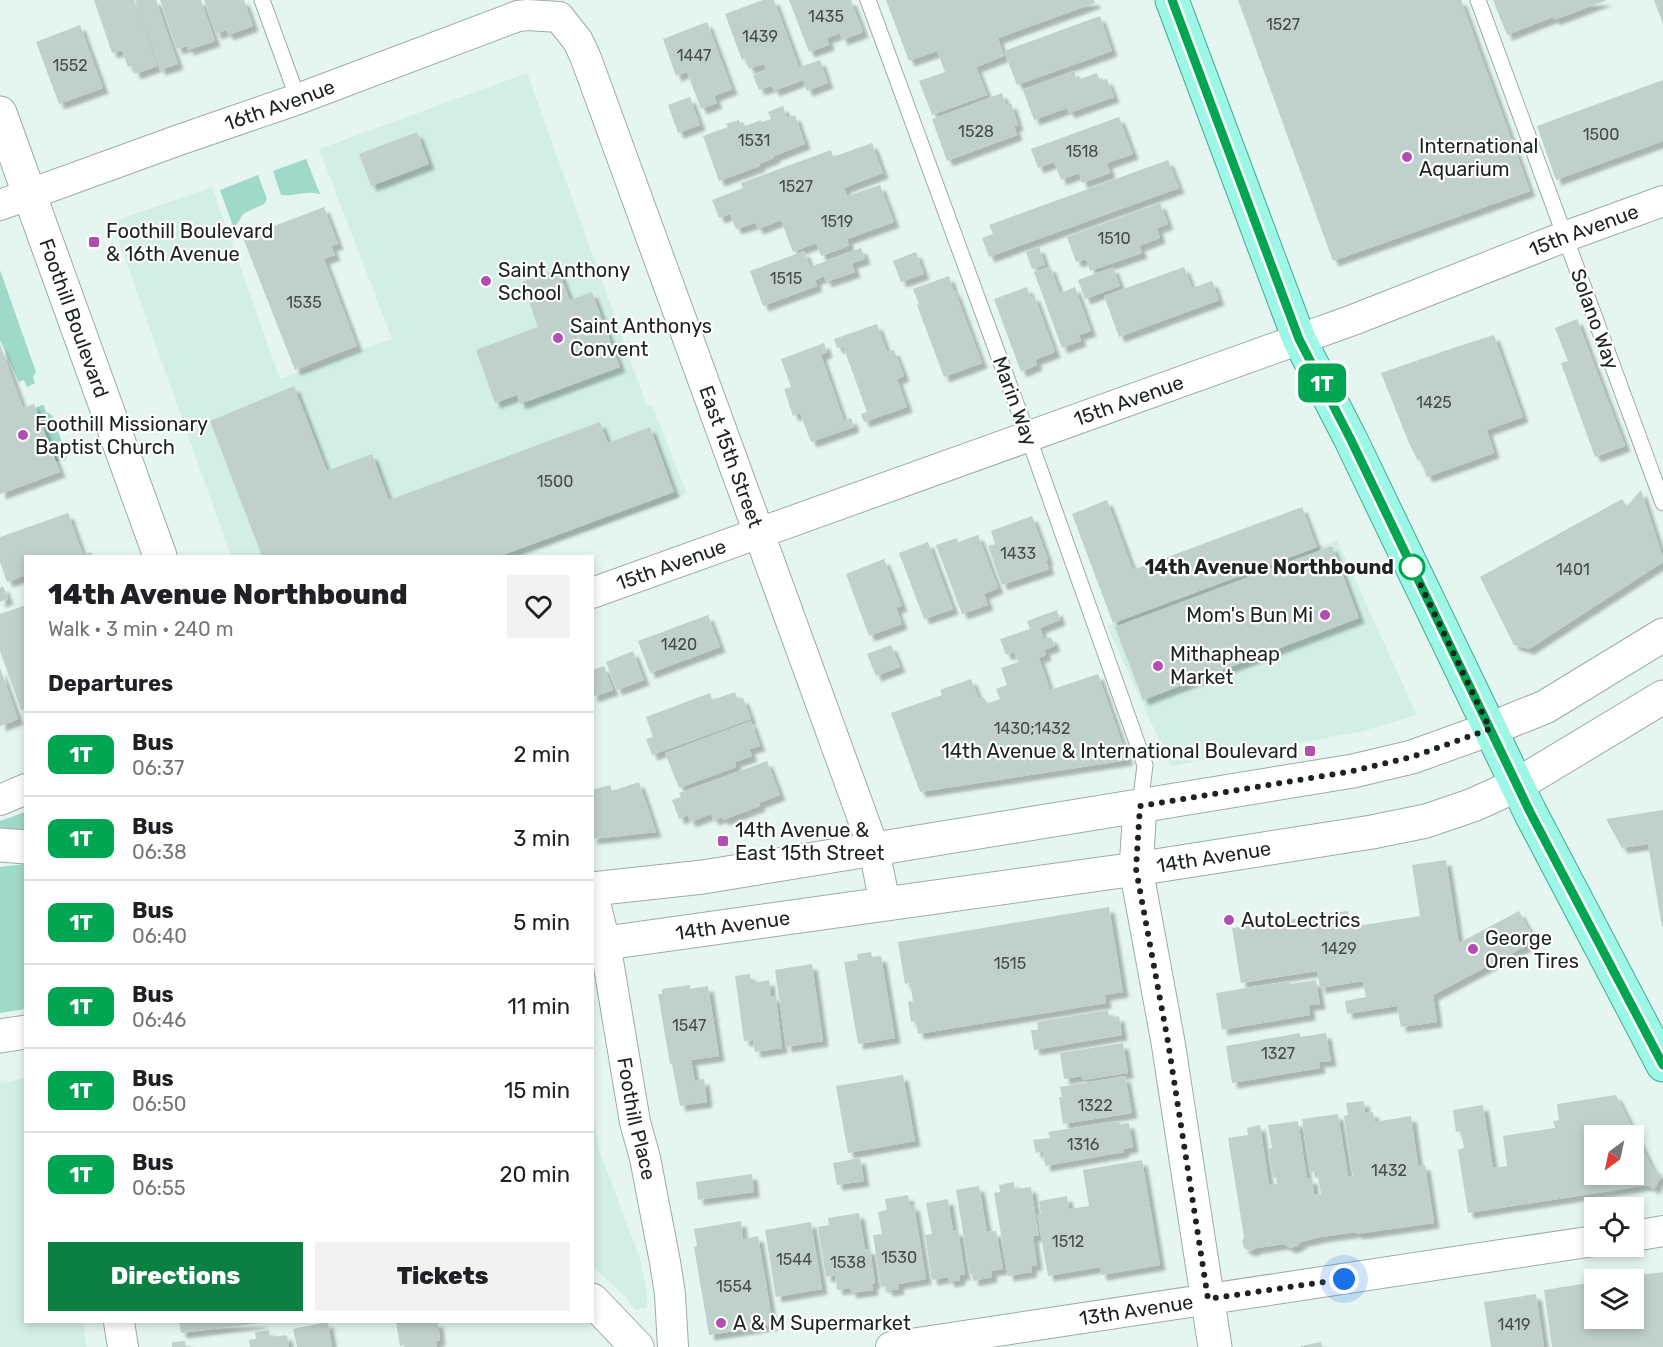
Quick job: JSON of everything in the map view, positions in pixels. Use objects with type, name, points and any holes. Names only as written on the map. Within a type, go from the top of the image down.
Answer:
[{"type":"main road","points":[[1172,0],[1299,339],[1351,440],[1517,785],[1663,1065]]},
{"type":"main road","name":"Foothill Boulevard","points":[[0,113],[14,200],[160,555]]},
{"type":"main road","points":[[594,890],[703,877],[1353,771],[1412,757],[1545,707],[1663,635]]},
{"type":"main road","name":"14th Avenue","points":[[598,944],[1136,869],[1372,832],[1426,821],[1473,805],[1517,785],[1663,697]]},
{"type":"main road","points":[[1140,806],[1136,869],[1168,1042],[1215,1347]]},
{"type":"main road","points":[[0,845],[24,847]]},
{"type":"main road","points":[[0,1036],[24,1032]]},
{"type":"main road","points":[[594,1302],[637,1347]]},
{"type":"street","name":"16th Avenue","points":[[14,200],[298,99],[518,16],[560,17]]},
{"type":"street","name":"East 15th Street","points":[[560,17],[578,41],[585,56],[874,849],[885,904]]},
{"type":"street","name":"15th Avenue","points":[[594,592],[1353,320],[1564,237],[1663,201]]},
{"type":"street","points":[[0,800],[24,790]]},
{"type":"street","name":"Foothill Place","points":[[594,908],[598,944],[635,1122],[645,1158],[665,1262],[670,1294],[673,1347]]},
{"type":"street","points":[[1644,1234],[1663,1231]]},
{"type":"street","name":"13th Avenue","points":[[891,1347],[938,1343],[1208,1299],[1584,1243]]},
{"type":"street","points":[[119,1323],[123,1347]]},
{"type":"lane","points":[[262,0],[298,99]]},
{"type":"lane","name":"Marin Way","points":[[868,0],[1028,436],[1145,765],[1140,806]]},
{"type":"lane","name":"Solano Way","points":[[1478,0],[1663,503]]},
{"type":"shaded area","name":"Saint Anthony School","points":[[527,73],[647,406],[652,405],[687,494],[518,555],[231,555],[112,222],[212,187],[280,379],[392,339],[319,149]]},
{"type":"shaded area","points":[[1337,540],[1417,715],[1359,732],[1171,766],[1107,626]]},
{"type":"shaded area","points":[[24,1078],[24,1323],[83,1323],[87,1347],[0,1347],[0,1083]]},
{"type":"shaded area","points":[[594,1122],[599,1150],[640,1259],[647,1292],[647,1307],[635,1310],[625,1296],[594,1268]]},
{"type":"green space","points":[[306,159],[320,194],[281,195],[273,171]]},
{"type":"green space","points":[[258,175],[267,199],[264,204],[243,214],[234,229],[220,190]]},
{"type":"green space","points":[[0,270],[36,372],[33,377],[35,383],[27,387],[24,380],[19,382],[0,340]]},
{"type":"green space","points":[[42,405],[46,412],[52,415],[67,456],[65,461],[56,462],[35,408]]},
{"type":"green space","points":[[24,812],[24,830],[0,829],[0,821]]},
{"type":"green space","points":[[24,864],[24,1009],[0,1013],[0,867]]},
{"type":"building","points":[[94,0],[134,0],[157,66],[135,74],[132,65],[128,67],[122,50],[112,53]]},
{"type":"building","points":[[135,0],[156,0],[178,64],[160,70]]},
{"type":"building","points":[[160,0],[201,0],[215,41],[188,50],[187,46],[177,49]]},
{"type":"building","points":[[204,0],[244,0],[253,26],[228,35],[226,30],[216,34]]},
{"type":"building","points":[[763,0],[774,0],[799,67],[820,60],[828,83],[807,91],[803,80],[774,91],[772,86],[759,90],[753,75],[766,70],[764,64],[749,69],[745,58],[742,60],[725,14]]},
{"type":"building","points":[[789,0],[851,0],[863,32],[842,40],[840,33],[827,38],[829,45],[809,52]]},
{"type":"building","points":[[886,0],[1094,0],[1095,3],[998,38],[1004,56],[976,67],[987,95],[932,115],[919,81],[945,72],[937,51],[909,61]]},
{"type":"building","name":"International Aquarium","points":[[1238,0],[1461,0],[1530,191],[1333,261]]},
{"type":"building","points":[[1493,0],[1607,0],[1507,35]]},
{"type":"building","points":[[1654,0],[1663,0],[1663,24]]},
{"type":"building","points":[[1100,16],[1112,51],[1017,85],[1004,51]]},
{"type":"building","points":[[707,22],[732,89],[714,96],[717,103],[701,109],[687,72],[676,76],[663,39]]},
{"type":"building","points":[[80,25],[103,88],[59,104],[36,42]]},
{"type":"building","points":[[1074,71],[1077,80],[1097,73],[1100,81],[1107,79],[1114,97],[1069,113],[1067,108],[1034,120],[1023,90]]},
{"type":"building","points":[[1663,80],[1663,141],[1556,180],[1537,126]]},
{"type":"building","points":[[1002,93],[1006,105],[1011,103],[1018,125],[1014,126],[1017,135],[947,161],[932,119]]},
{"type":"building","points":[[690,97],[700,125],[678,133],[668,105]]},
{"type":"building","points":[[783,106],[787,118],[795,115],[805,144],[774,156],[759,164],[760,166],[719,181],[703,136],[728,127],[726,124],[739,120],[745,126],[771,119],[768,112]]},
{"type":"building","points":[[1119,117],[1133,154],[1107,163],[1110,173],[1082,183],[1079,173],[1061,180],[1054,162],[1038,168],[1031,149]]},
{"type":"building","points":[[417,132],[429,164],[371,186],[359,154]]},
{"type":"building","points":[[872,143],[883,173],[844,188],[847,196],[880,185],[894,222],[847,239],[849,246],[821,256],[816,243],[793,252],[781,220],[758,229],[755,223],[736,229],[730,214],[719,218],[712,200],[743,188],[741,183],[831,150],[833,157]]},
{"type":"building","points":[[1168,160],[1179,188],[989,257],[982,238],[993,234],[989,225]]},
{"type":"building","points":[[1160,203],[1168,224],[1157,228],[1160,238],[1139,246],[1142,253],[1090,271],[1086,259],[1076,262],[1067,237]]},
{"type":"building","points":[[324,207],[338,244],[331,246],[335,255],[324,259],[357,346],[295,370],[243,238]]},
{"type":"building","points":[[1039,247],[1045,265],[1032,269],[1026,252]]},
{"type":"building","points":[[861,248],[865,259],[852,263],[855,272],[826,282],[824,276],[815,280],[817,286],[763,306],[750,271],[804,251],[810,267]]},
{"type":"building","points":[[916,252],[924,274],[901,282],[893,261]]},
{"type":"building","points":[[1050,266],[1060,293],[1075,287],[1091,331],[1079,335],[1081,341],[1062,348],[1034,272]]},
{"type":"building","points":[[1113,267],[1120,286],[1085,299],[1078,280]]},
{"type":"building","points":[[1184,267],[1192,288],[1212,281],[1219,300],[1119,337],[1104,296]]},
{"type":"building","name":"Saint Anthonys Convent","points":[[558,269],[570,300],[592,292],[620,367],[520,404],[517,395],[495,403],[476,350],[538,327],[522,282]]},
{"type":"building","points":[[949,276],[982,363],[944,377],[913,289]]},
{"type":"building","points":[[1027,287],[1030,297],[1034,295],[1055,352],[1035,360],[1037,365],[1021,372],[994,299]]},
{"type":"building","points":[[1577,319],[1625,446],[1595,457],[1561,363],[1568,361],[1555,328]]},
{"type":"building","points":[[877,324],[887,352],[894,350],[904,376],[897,379],[907,407],[864,422],[861,414],[867,412],[843,346],[837,348],[834,339]]},
{"type":"building","points":[[1494,335],[1523,417],[1487,430],[1494,453],[1427,477],[1409,443],[1381,373]]},
{"type":"building","points":[[824,343],[827,352],[821,355],[844,421],[851,418],[854,427],[811,442],[800,413],[793,416],[784,389],[791,387],[781,359]]},
{"type":"building","name":"Foothill Missionary Baptist Church","points":[[0,344],[23,408],[34,404],[60,472],[0,494]]},
{"type":"building","points":[[294,386],[327,471],[372,454],[389,500],[600,422],[608,443],[650,427],[674,492],[503,555],[262,555],[210,421]]},
{"type":"building","points":[[1641,490],[1663,562],[1529,649],[1514,645],[1480,577],[1622,499],[1627,506]]},
{"type":"building","points":[[1107,500],[1133,570],[1302,507],[1317,547],[1113,623],[1072,514]]},
{"type":"building","points":[[68,513],[83,555],[24,555],[24,576],[7,582],[0,562],[0,537]]},
{"type":"building","points":[[1032,516],[1049,569],[1002,585],[988,546],[995,544],[991,531]]},
{"type":"building","points":[[978,535],[998,588],[984,594],[988,605],[962,614],[936,545],[957,538],[958,542]]},
{"type":"building","points":[[928,542],[953,609],[924,619],[899,553]]},
{"type":"building","points":[[1332,546],[1359,618],[1143,700],[1115,627]]},
{"type":"building","points":[[884,559],[902,606],[896,608],[902,624],[869,636],[846,574]]},
{"type":"building","points":[[3,586],[8,599],[0,602],[0,588]]},
{"type":"building","points":[[24,606],[24,709],[21,710],[0,651],[0,614]]},
{"type":"building","points":[[1057,610],[1060,620],[1040,628],[1044,639],[1051,637],[1055,646],[1044,650],[1046,655],[1039,658],[1050,690],[1098,674],[1128,760],[920,792],[891,713],[942,695],[940,690],[971,679],[979,699],[984,697],[987,704],[1000,699],[996,689],[1007,685],[1001,668],[1018,662],[1014,652],[1006,655],[1000,639],[1030,629],[1027,621]]},
{"type":"building","points":[[708,615],[720,647],[650,673],[638,641]]},
{"type":"building","points":[[891,645],[900,667],[876,676],[867,654]]},
{"type":"building","points":[[633,651],[644,680],[617,690],[606,662]]},
{"type":"building","points":[[604,666],[613,690],[594,696],[594,669]]},
{"type":"building","points":[[0,668],[18,719],[0,726]]},
{"type":"building","points":[[735,692],[738,700],[743,698],[751,719],[652,755],[646,739],[653,737],[646,717],[710,693],[712,700]]},
{"type":"building","points":[[751,721],[760,746],[749,749],[752,756],[735,762],[736,767],[679,788],[665,753]]},
{"type":"building","points":[[767,761],[780,795],[759,803],[760,806],[723,820],[722,817],[713,820],[711,814],[690,822],[688,815],[679,819],[672,800],[681,797],[679,793]]},
{"type":"building","points":[[639,782],[656,832],[594,839],[594,789],[610,785],[612,791]]},
{"type":"building","points":[[1663,810],[1662,927],[1648,844],[1622,848],[1606,819]]},
{"type":"building","points":[[1446,860],[1459,943],[1519,911],[1535,941],[1433,995],[1437,1022],[1401,1027],[1397,1006],[1347,1014],[1345,1001],[1366,997],[1363,981],[1320,988],[1317,971],[1241,983],[1232,928],[1348,911],[1351,927],[1420,916],[1412,865]]},
{"type":"building","points":[[1109,907],[1123,992],[1105,995],[1106,1003],[918,1034],[916,1021],[911,1022],[908,1002],[913,1001],[910,983],[905,984],[898,942]]},
{"type":"building","points":[[871,952],[872,957],[881,956],[895,1038],[858,1044],[844,962],[858,960],[857,954]]},
{"type":"building","points":[[812,964],[823,1041],[786,1047],[775,970]]},
{"type":"building","points":[[750,974],[751,983],[769,980],[771,996],[776,996],[782,1048],[755,1052],[753,1040],[744,1041],[735,976]]},
{"type":"building","points":[[1316,980],[1320,1004],[1309,1005],[1310,1015],[1222,1030],[1216,993],[1290,981],[1290,984]]},
{"type":"building","points":[[690,985],[690,989],[708,986],[719,1056],[691,1060],[695,1081],[704,1079],[707,1102],[680,1106],[658,994],[662,994],[662,989]]},
{"type":"building","points":[[1108,1010],[1109,1018],[1119,1016],[1122,1035],[1034,1050],[1031,1030],[1038,1030],[1037,1022]]},
{"type":"building","points":[[1300,1033],[1300,1037],[1326,1033],[1331,1061],[1319,1062],[1320,1068],[1232,1083],[1226,1046]]},
{"type":"building","points":[[1123,1043],[1128,1073],[1082,1080],[1082,1076],[1064,1079],[1060,1053]]},
{"type":"building","points":[[903,1075],[915,1141],[848,1153],[836,1086]]},
{"type":"building","points":[[1125,1076],[1132,1113],[1063,1124],[1059,1097],[1062,1097],[1060,1087]]},
{"type":"building","points":[[1616,1095],[1631,1125],[1584,1125],[1584,1185],[1644,1185],[1644,1151],[1652,1167],[1662,1175],[1654,1189],[1648,1185],[1468,1213],[1458,1150],[1464,1148],[1461,1131],[1456,1132],[1453,1110],[1483,1105],[1493,1168],[1507,1166],[1503,1136],[1555,1128],[1553,1121],[1559,1120],[1557,1104]]},
{"type":"building","points":[[1364,1101],[1365,1113],[1373,1112],[1375,1122],[1411,1116],[1418,1165],[1425,1165],[1434,1223],[1321,1237],[1301,1242],[1290,1248],[1284,1244],[1251,1251],[1244,1248],[1228,1138],[1248,1135],[1247,1128],[1260,1125],[1269,1185],[1277,1184],[1276,1177],[1273,1178],[1269,1149],[1272,1148],[1268,1125],[1298,1121],[1307,1179],[1312,1178],[1314,1195],[1321,1194],[1317,1171],[1310,1172],[1302,1119],[1338,1114],[1348,1176],[1353,1176],[1344,1116],[1348,1115],[1346,1103]]},
{"type":"building","points":[[1119,1121],[1120,1124],[1129,1123],[1133,1147],[1124,1149],[1124,1152],[1045,1166],[1043,1151],[1036,1153],[1033,1140],[1050,1138],[1048,1132]]},
{"type":"building","points":[[860,1158],[864,1181],[837,1185],[833,1163]]},
{"type":"building","points":[[1142,1160],[1160,1265],[1101,1275],[1100,1267],[1048,1276],[1037,1214],[1041,1214],[1039,1201],[1067,1196],[1069,1209],[1089,1206],[1083,1170]]},
{"type":"building","points":[[752,1174],[754,1192],[698,1200],[696,1182]]},
{"type":"building","points":[[1014,1182],[1015,1189],[1031,1187],[1039,1236],[1033,1236],[1037,1265],[1031,1266],[1032,1272],[1008,1276],[994,1193],[1000,1192],[999,1185]]},
{"type":"building","points":[[979,1186],[987,1232],[996,1231],[1003,1269],[991,1271],[992,1277],[973,1281],[956,1190]]},
{"type":"building","points":[[908,1195],[910,1206],[914,1205],[926,1279],[898,1284],[899,1289],[887,1291],[886,1286],[881,1287],[873,1235],[882,1234],[878,1212],[887,1210],[885,1199]]},
{"type":"building","points":[[948,1199],[953,1231],[958,1230],[965,1275],[960,1275],[960,1280],[949,1282],[948,1277],[932,1280],[925,1235],[932,1234],[926,1203]]},
{"type":"building","points":[[859,1213],[865,1249],[870,1249],[875,1283],[872,1284],[873,1290],[851,1293],[850,1288],[837,1290],[835,1275],[826,1277],[818,1227],[829,1225],[828,1218]]},
{"type":"building","points":[[741,1221],[743,1239],[758,1236],[773,1325],[709,1335],[694,1247],[697,1246],[694,1229]]},
{"type":"building","points":[[811,1222],[822,1289],[776,1297],[765,1230]]},
{"type":"building","points":[[1663,1272],[1663,1347],[1552,1347],[1544,1290],[1584,1284],[1584,1329],[1644,1329],[1644,1275]]},
{"type":"building","points":[[1536,1294],[1544,1347],[1491,1347],[1484,1302]]},
{"type":"building","points":[[179,1323],[261,1323],[181,1333]]},
{"type":"building","points":[[328,1323],[332,1347],[297,1347],[293,1329]]},
{"type":"building","points":[[396,1323],[438,1323],[440,1340],[436,1341],[437,1347],[406,1347],[406,1344],[400,1346]]},
{"type":"building","points":[[269,1330],[270,1337],[287,1335],[289,1347],[250,1347],[249,1340],[256,1339],[255,1332]]},
{"type":"building","points":[[185,1341],[186,1347],[172,1347],[172,1342]]},
{"type":"building","points":[[1321,1342],[1322,1347],[1301,1347],[1301,1346]]},
{"type":"bus line","name":"1T","points":[[1172,0],[1299,339],[1351,440],[1530,812],[1663,1065]]},
{"type":"place","name":"International Aquarium","points":[[1407,157]]},
{"type":"place","name":"Foothill Boulevard & 16th Avenue","points":[[94,242]]},
{"type":"place","name":"Saint Anthony School","points":[[486,281]]},
{"type":"place","name":"Saint Anthonys Convent","points":[[558,338]]},
{"type":"place","name":"Foothill Missionary Baptist Church","points":[[23,435]]},
{"type":"place","name":"14th Avenue Northbound","points":[[1412,567]]},
{"type":"place","name":"Mom's Bun Mi","points":[[1325,615]]},
{"type":"place","name":"Mithapheap Market","points":[[1158,666]]},
{"type":"place","name":"14th Avenue & International Boulevard","points":[[1310,751]]},
{"type":"place","name":"14th Avenue & East 15th Street","points":[[723,841]]},
{"type":"place","name":"AutoLectrics","points":[[1229,920]]},
{"type":"place","name":"George Oren Tires","points":[[1473,949]]},
{"type":"place","name":"A & M Supermarket","points":[[721,1323]]},
{"type":"route","points":[[1344,1279],[1208,1299],[1168,1042],[1136,869],[1140,806],[1353,771],[1412,757],[1490,729],[1412,567]]}]
